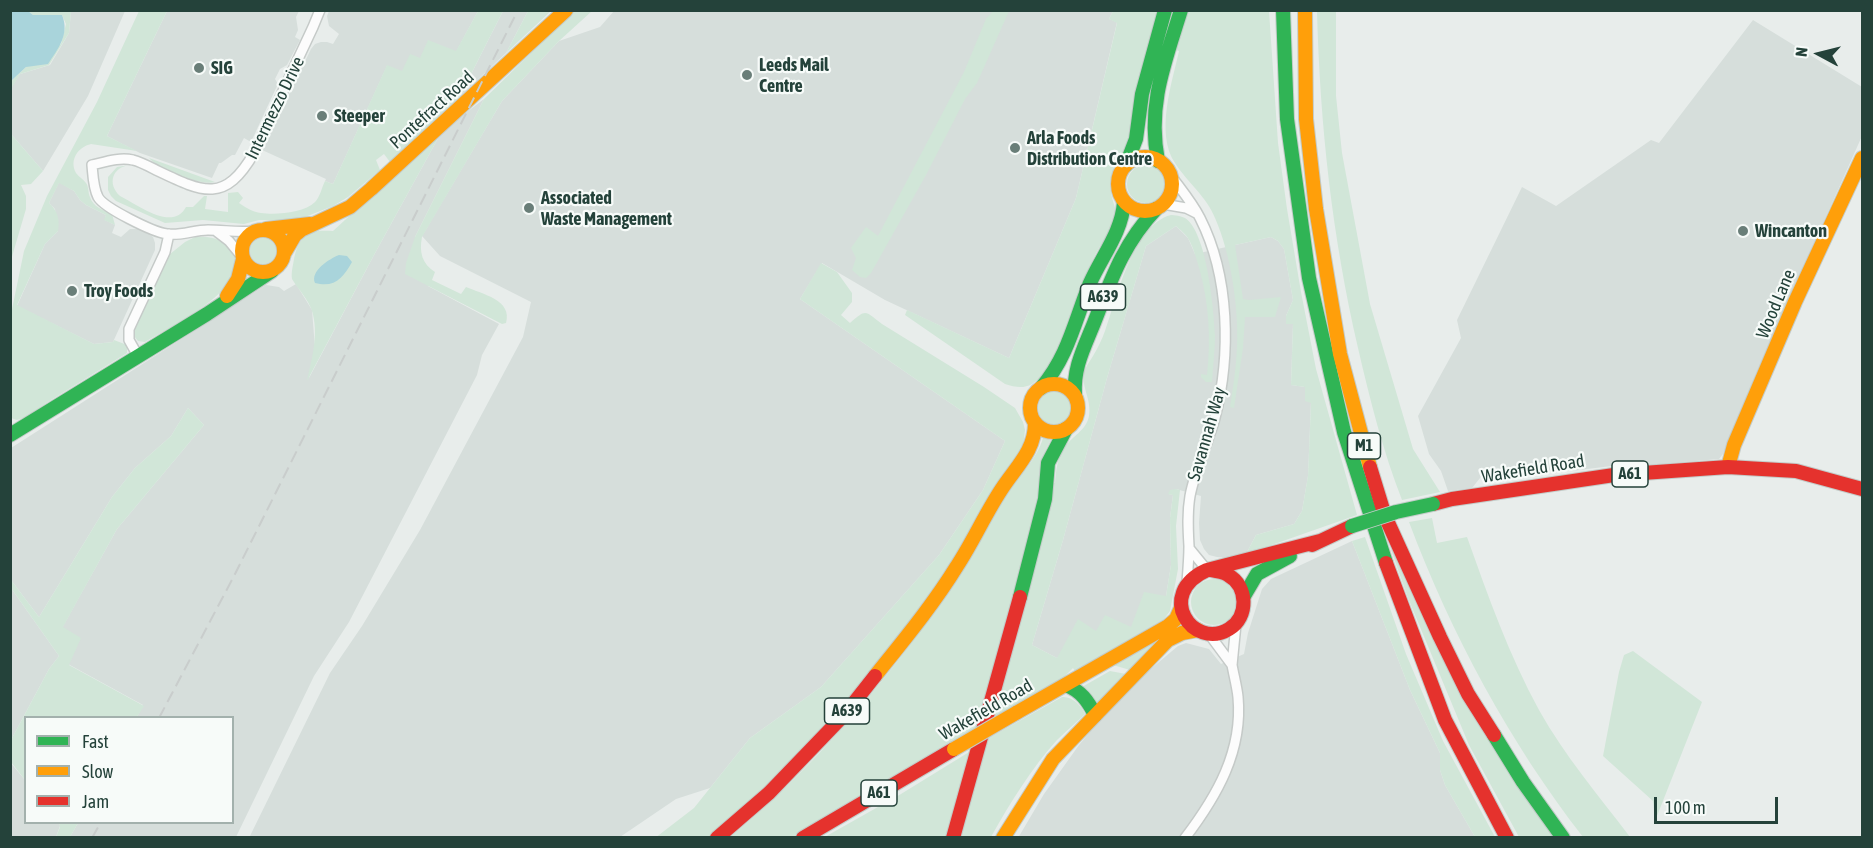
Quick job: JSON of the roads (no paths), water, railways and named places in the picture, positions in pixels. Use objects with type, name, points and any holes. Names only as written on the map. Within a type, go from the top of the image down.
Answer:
[{"type":"main road","name":"Pontefract Road","points":[[285,252],[295,235],[312,224],[350,207],[371,189],[566,10]]},
{"type":"main road","points":[[1165,10],[1142,94],[1136,139],[1118,179],[1120,195],[1124,202],[1133,209],[1144,211],[1159,207],[1169,196],[1172,188],[1169,172],[1158,161],[1154,147],[1153,117],[1181,10]]},
{"type":"main road","name":"M1","points":[[1283,10],[1287,119],[1308,267],[1344,432],[1378,544],[1445,720],[1507,837]]},
{"type":"main road","name":"M1","points":[[1305,10],[1306,119],[1318,221],[1340,354],[1385,516],[1468,694],[1523,782],[1563,837]]},
{"type":"main road","points":[[1126,165],[1138,158],[1158,161]]},
{"type":"main road","name":"Wood Lane","points":[[1728,467],[1734,445],[1796,302],[1859,174],[1863,158]]},
{"type":"main road","name":"A639","points":[[1041,388],[1061,359],[1096,269],[1119,230],[1123,221],[1124,202]]},
{"type":"main road","name":"A639","points":[[1075,395],[1073,381],[1076,363],[1113,272],[1131,237],[1159,207]]},
{"type":"main road","name":"Pontefract Road","points":[[258,230],[312,224]]},
{"type":"main road","points":[[10,435],[207,314],[272,271],[282,262],[285,252],[280,238],[275,233],[258,230],[249,235],[242,245],[241,272],[222,303]]},
{"type":"main road","points":[[243,258],[252,269],[258,272],[272,271]]},
{"type":"main road","points":[[953,837],[1038,530],[1045,499],[1048,464],[1066,429],[1077,418],[1078,402],[1070,389],[1056,384],[1041,388],[1031,402],[1035,423],[1041,429],[1050,432],[1066,429]]},
{"type":"main road","name":"A639","points":[[717,837],[769,793],[845,714],[911,631],[957,567],[1003,487],[1027,455],[1035,435],[1035,423]]},
{"type":"main road","name":"Wakefield Road","points":[[1236,624],[1244,609],[1244,596],[1257,574],[1352,526],[1396,512],[1452,499],[1614,475],[1728,467],[1796,471],[1863,489]]},
{"type":"main road","name":"Wakefield Road","points":[[803,837],[1168,626],[1176,619],[1181,608],[1181,594],[1187,582],[1197,573],[1320,541]]},
{"type":"main road","points":[[1208,570],[1222,571],[1232,576],[1240,585],[1244,596]]},
{"type":"main road","points":[[1181,608],[1190,625],[1204,632]]},
{"type":"main road","points":[[1003,837],[1053,759],[1168,640],[1182,633],[1224,632],[1236,624]]},
{"type":"main road","points":[[1066,685],[1076,688],[1084,696],[1095,715]]},
{"type":"street","name":"Intermezzo Drive","points":[[258,230],[169,234],[150,229],[101,201],[96,191],[92,165],[120,160],[135,161],[191,186],[206,188],[220,189],[234,182],[246,169],[254,153],[320,10]]},
{"type":"street","name":"Savannah Way","points":[[1169,172],[1198,214],[1210,242],[1222,291],[1225,327],[1225,350],[1218,406],[1190,495],[1187,521],[1189,548],[1187,582]]},
{"type":"street","points":[[1159,207],[1186,208],[1198,214]]},
{"type":"street","points":[[216,231],[229,241],[243,258]]},
{"type":"street","points":[[138,356],[129,340],[129,329],[165,252],[169,234]]},
{"type":"street","points":[[1189,548],[1208,570]]},
{"type":"street","points":[[1185,837],[1206,810],[1224,778],[1237,738],[1238,697],[1232,665],[1236,624]]},
{"type":"street","points":[[1204,632],[1232,665]]},
{"type":"water","points":[[11,10],[28,11],[33,15],[62,15],[65,29],[62,41],[48,64],[26,67],[11,81]]},
{"type":"water","points":[[339,255],[347,256],[352,262],[342,277],[333,283],[315,283],[315,274],[318,270],[326,262]]},
{"type":"railway","points":[[160,716],[234,576],[518,10]]},
{"type":"railway","points":[[92,838],[100,824]]},
{"type":"place","name":"SIG","points":[[199,68]]},
{"type":"place","name":"Leeds Mail Centre","points":[[747,75]]},
{"type":"place","name":"Steeper","points":[[322,116]]},
{"type":"place","name":"Arla Foods Distribution Centre","points":[[1015,148]]},
{"type":"place","name":"Associated Waste Management","points":[[529,208]]},
{"type":"place","name":"Wincanton","points":[[1743,231]]},
{"type":"place","name":"Troy Foods","points":[[72,291]]}]
